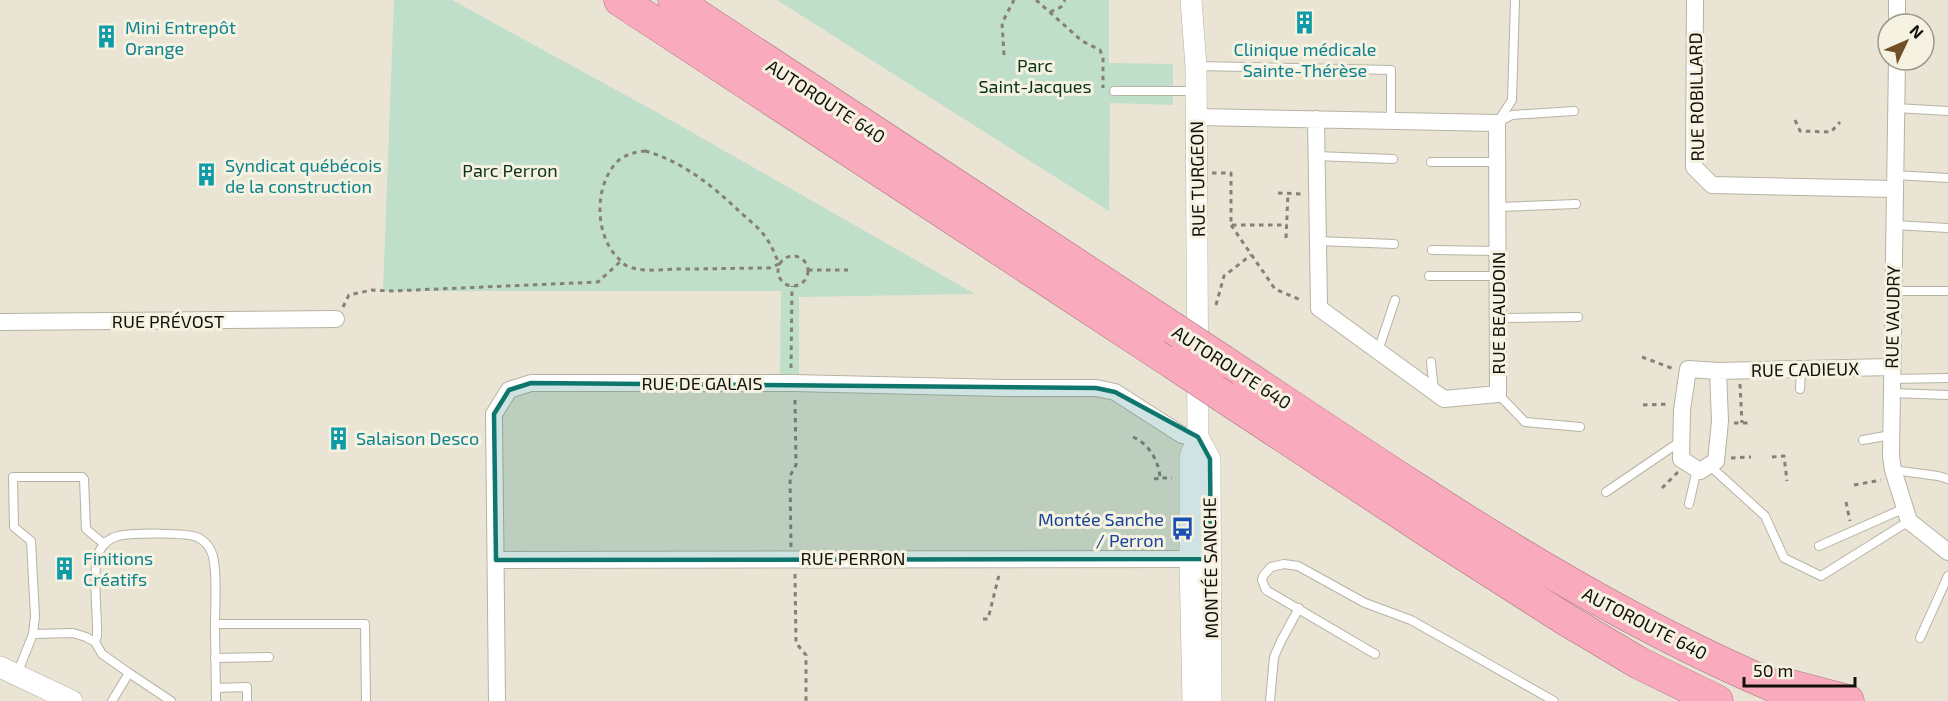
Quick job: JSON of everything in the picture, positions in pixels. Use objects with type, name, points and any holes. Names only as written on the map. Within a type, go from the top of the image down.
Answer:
[{"type":"highway","name":"AUTOROUTE 640","points":[[620,0],[1198,361],[1445,507],[1543,569],[1642,624],[1810,701]]},
{"type":"highway","name":"AUTOROUTE 640","points":[[674,0],[1173,328],[1224,397],[1485,568],[1617,650],[1717,701]]},
{"type":"highway","points":[[1617,650],[1693,701]]},
{"type":"highway","points":[[1749,675],[1848,701]]},
{"type":"street","name":"RUE TURGEON","points":[[1191,0],[1196,66],[1198,361]]},
{"type":"street","name":"RUE ROBILLARD","points":[[1695,0],[1694,167],[1712,185],[1894,182]]},
{"type":"street","name":"RUE VAUDRY","points":[[1897,72],[1891,435],[1894,473],[1907,514]]},
{"type":"street","points":[[1196,117],[1497,123]]},
{"type":"street","points":[[1316,119],[1318,308]]},
{"type":"street","name":"RUE BEAUDOIN","points":[[1318,308],[1444,399],[1498,394],[1497,123]]},
{"type":"street","name":"RUE PRÉVOST","points":[[0,322],[336,319]]},
{"type":"street","name":"MONTÉE SANCHE","points":[[1193,701],[1190,457],[1198,437],[1198,361]]},
{"type":"street","name":"RUE CADIEUX","points":[[1687,375],[1688,369],[1718,371],[1801,369],[1891,380]]},
{"type":"street","points":[[1687,375],[1683,403],[1682,459],[1707,464],[1720,421],[1718,371]]},
{"type":"street","name":"RUE DE GALAIS","points":[[497,701],[494,414],[509,390],[531,383],[814,380],[1106,389],[1120,394],[1182,435],[1198,437]]},
{"type":"street","name":"MONTÉE SANCHE","points":[[1198,437],[1209,459],[1212,701]]},
{"type":"street","points":[[1907,514],[1948,552]]},
{"type":"street","name":"RUE PERRON","points":[[496,560],[1211,559]]},
{"type":"street","points":[[8,671],[72,701]]},
{"type":"lane","points":[[1497,123],[1512,100],[1515,0]]},
{"type":"lane","points":[[1196,66],[1391,70],[1390,121]]},
{"type":"lane","points":[[1114,91],[1196,91]]},
{"type":"lane","points":[[1896,108],[1948,111]]},
{"type":"lane","points":[[1497,123],[1512,115],[1574,111]]},
{"type":"lane","points":[[1316,156],[1393,159]]},
{"type":"lane","points":[[1431,162],[1497,162]]},
{"type":"lane","points":[[1894,182],[1948,178]]},
{"type":"lane","points":[[1498,207],[1576,204]]},
{"type":"lane","points":[[1894,225],[1948,228]]},
{"type":"lane","points":[[1318,241],[1394,243]]},
{"type":"lane","points":[[1432,250],[1498,251]]},
{"type":"lane","points":[[1429,276],[1498,276]]},
{"type":"lane","points":[[1893,291],[1948,291]]},
{"type":"lane","points":[[1378,351],[1395,300]]},
{"type":"lane","points":[[1498,318],[1578,317]]},
{"type":"lane","points":[[1431,362],[1434,392]]},
{"type":"lane","points":[[1800,389],[1801,369]]},
{"type":"lane","points":[[1891,380],[1948,378]]},
{"type":"lane","points":[[1891,380],[1948,395]]},
{"type":"lane","points":[[1498,394],[1525,423],[1581,427]]},
{"type":"lane","points":[[1863,440],[1891,435]]},
{"type":"lane","points":[[1606,492],[1682,441]]},
{"type":"lane","points":[[1689,504],[1707,464],[1765,516],[1784,558],[1821,576],[1907,514]]},
{"type":"lane","points":[[1894,473],[1938,476],[1948,479]]},
{"type":"lane","points":[[8,671],[33,634],[34,616],[31,541],[14,527],[13,477],[82,477],[84,479],[86,529],[104,544]]},
{"type":"lane","points":[[1819,546],[1853,531],[1907,514]]},
{"type":"lane","points":[[95,642],[98,636],[96,564],[104,544],[112,538],[126,535],[187,534],[201,538],[214,557],[216,701]]},
{"type":"lane","points":[[1375,654],[1266,590],[1263,585],[1263,576],[1271,567],[1284,564],[1298,566],[1365,603],[1411,620],[1554,701]]},
{"type":"lane","points":[[1920,638],[1948,576]]},
{"type":"lane","points":[[1270,701],[1274,657],[1299,608]]},
{"type":"lane","points":[[215,624],[365,624],[366,701]]},
{"type":"lane","points":[[33,634],[73,633],[86,637],[95,642],[102,654],[171,701]]},
{"type":"lane","points":[[215,658],[269,657]]},
{"type":"lane","points":[[112,701],[129,673]]},
{"type":"lane","points":[[216,688],[247,687],[247,701]]},
{"type":"path","points":[[1004,55],[1002,23],[1014,0]]},
{"type":"path","points":[[1036,0],[1041,2],[1082,41],[1100,50],[1103,58],[1103,92]]},
{"type":"path","points":[[1050,12],[1061,7],[1065,0]]},
{"type":"path","points":[[1795,120],[1800,131],[1831,132],[1840,122]]},
{"type":"path","points":[[779,264],[764,234],[719,192],[662,155],[645,151],[627,155],[613,167],[605,182],[601,197],[601,228],[610,250],[625,265],[652,270],[769,268],[779,264],[786,257],[796,256],[804,261],[808,270],[805,280],[792,286],[787,285],[780,279],[779,264]]},
{"type":"path","points":[[1210,173],[1231,173],[1231,225],[1275,290],[1318,308]]},
{"type":"path","points":[[1278,193],[1317,194]]},
{"type":"path","points":[[1286,238],[1288,193]]},
{"type":"path","points":[[1231,225],[1287,225]]},
{"type":"path","points":[[1215,308],[1224,276],[1251,255]]},
{"type":"path","points":[[336,319],[349,295],[372,290],[598,282],[621,261]]},
{"type":"path","points":[[808,270],[848,270]]},
{"type":"path","points":[[791,377],[792,286]]},
{"type":"path","points":[[1642,357],[1687,375]]},
{"type":"path","points":[[1740,370],[1742,423]]},
{"type":"path","points":[[791,549],[790,476],[796,465],[795,397]]},
{"type":"path","points":[[1643,405],[1683,403]]},
{"type":"path","points":[[1133,438],[1145,443],[1160,469],[1160,478]]},
{"type":"path","points":[[1772,457],[1784,456],[1787,481]]},
{"type":"path","points":[[1707,464],[1751,457]]},
{"type":"path","points":[[1854,485],[1894,473]]},
{"type":"path","points":[[1154,478],[1190,479]]},
{"type":"path","points":[[1846,502],[1853,531]]},
{"type":"path","points":[[983,619],[988,619],[1003,559]]},
{"type":"path","points":[[795,567],[796,643],[806,655],[806,701]]},
{"type":"highlighted area","points":[[531,383],[1096,388],[1115,392],[1198,437],[1210,459],[1211,559],[496,560],[494,414],[509,390]]},
{"type":"green space","name":"Parc Perron","points":[[394,0],[452,0],[660,114],[975,294],[799,297],[799,381],[780,377],[781,291],[383,291]]},
{"type":"green space","name":"Parc Saint-Jacques","points":[[777,0],[1109,0],[1109,63],[1173,64],[1173,105],[1110,103],[1109,211]]},
{"type":"place","name":"Clinique médicale Sainte-Thérèse","points":[[1305,23]]},
{"type":"place","name":"Mini Entrepôt Orange","points":[[107,37]]},
{"type":"place","name":"Syndicat québécois de la construction","points":[[207,175]]},
{"type":"place","name":"Salaison Desco","points":[[338,438]]},
{"type":"place","name":"Montée Sanche / Perron","points":[[1182,529]]},
{"type":"place","name":"Finitions Créatifs","points":[[65,568]]}]
